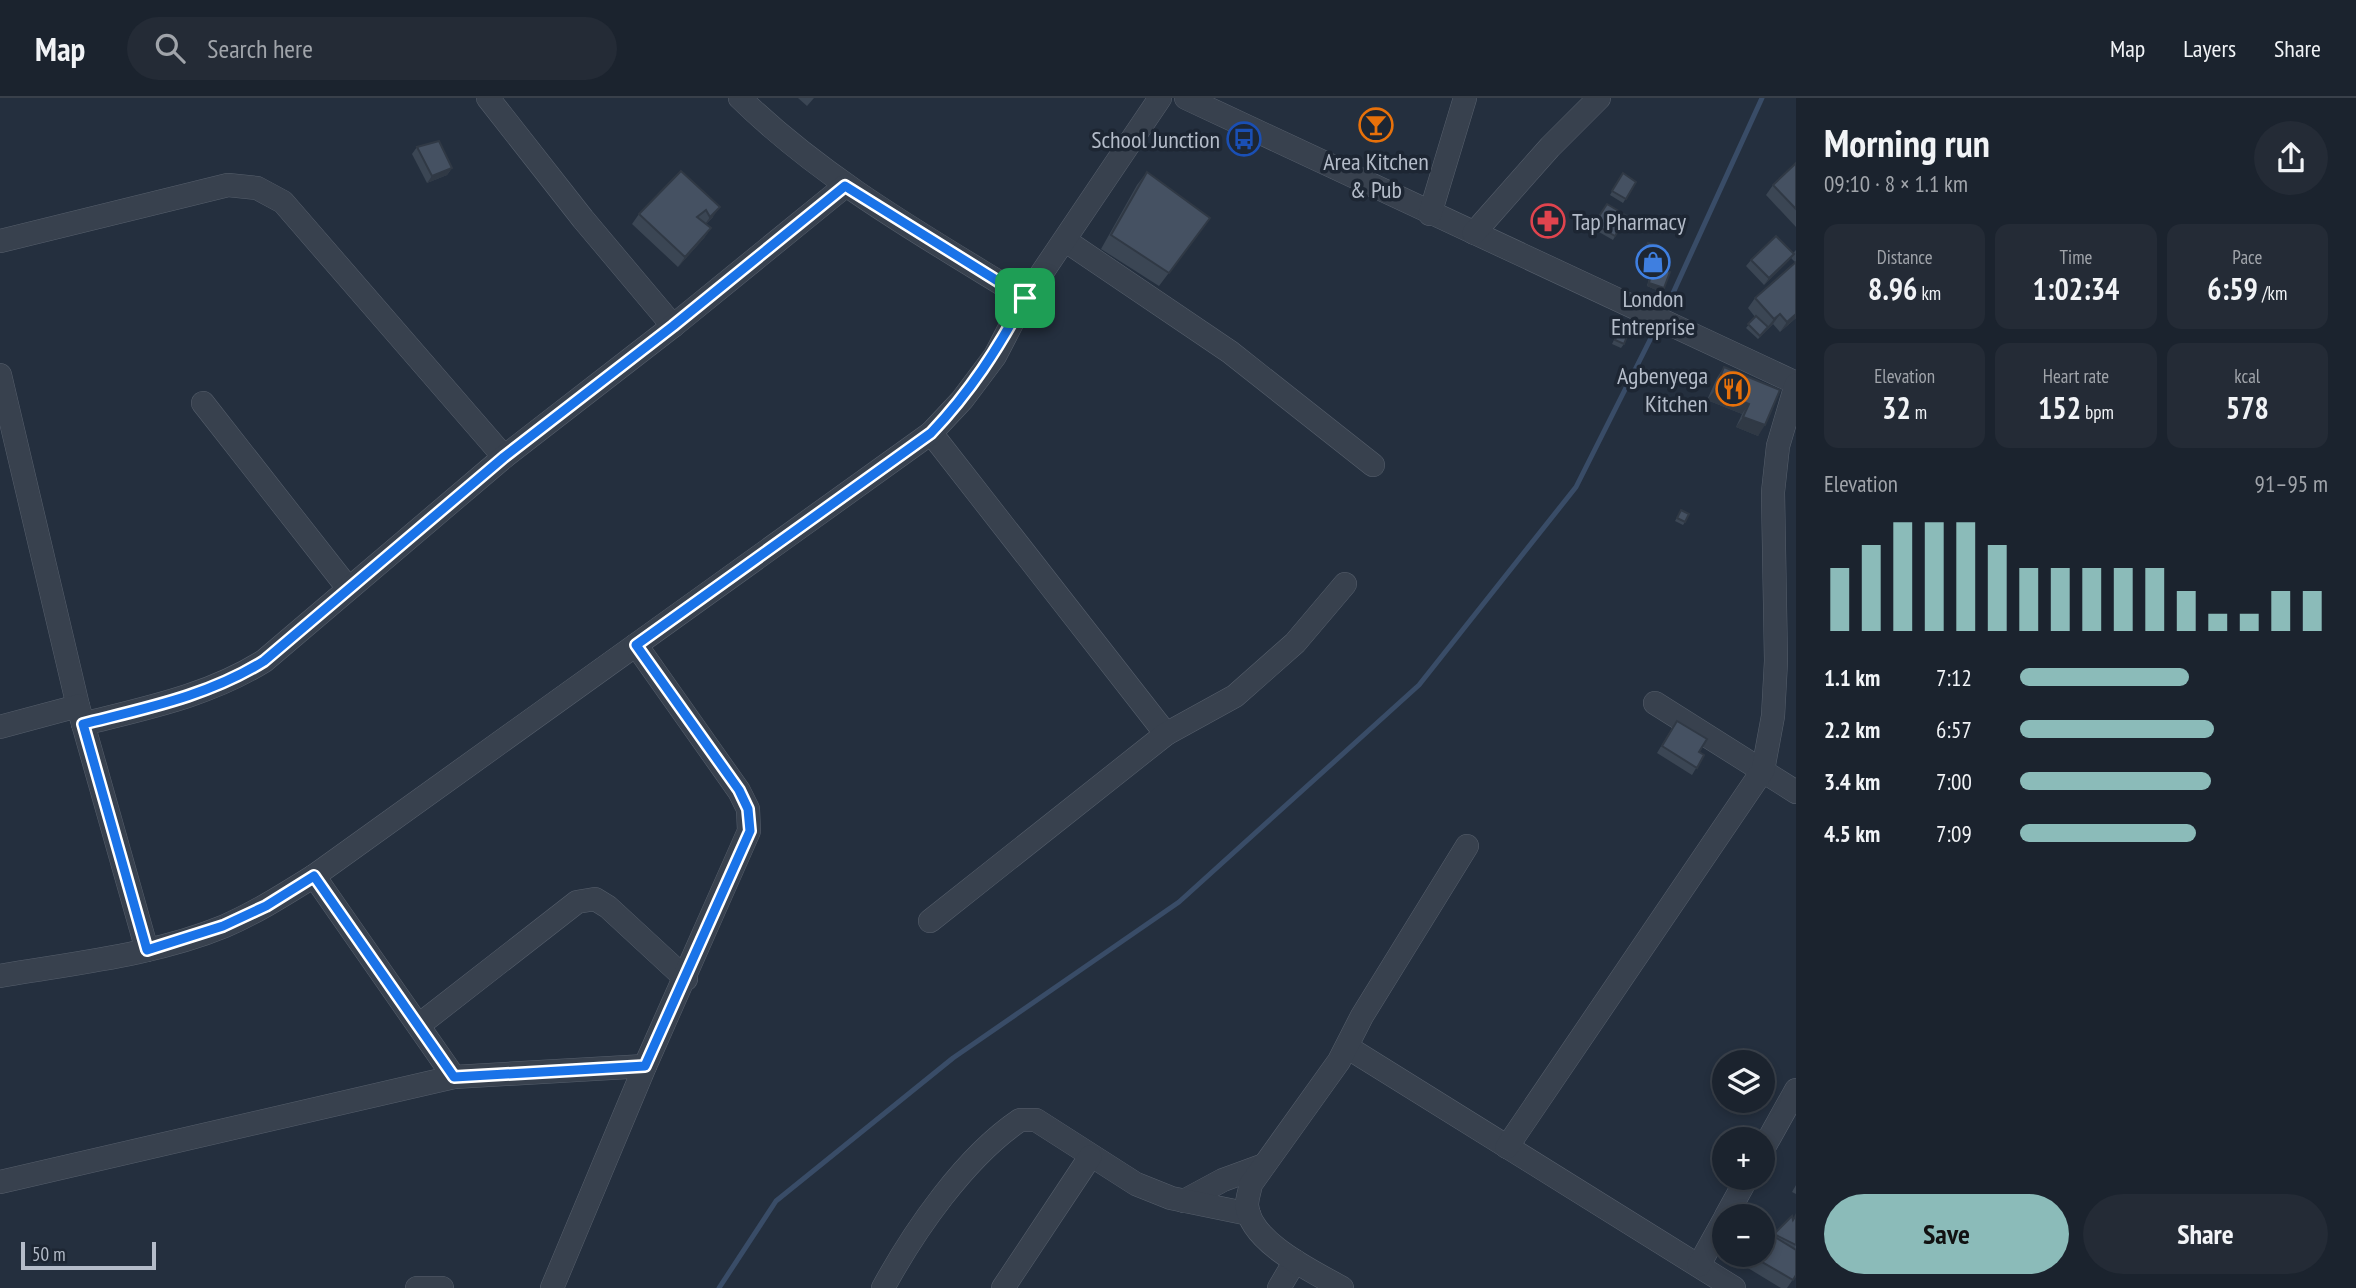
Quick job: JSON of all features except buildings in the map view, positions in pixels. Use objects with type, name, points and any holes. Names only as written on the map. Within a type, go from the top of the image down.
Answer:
[{"type":"street","points":[[488,98],[583,219],[673,326]]},
{"type":"street","points":[[740,98],[768,125],[845,186],[1025,298]]},
{"type":"street","points":[[0,976],[147,950],[223,926],[266,906],[314,876],[931,433],[962,400],[995,356],[1025,298],[1160,98]]},
{"type":"street","points":[[1186,98],[1796,384],[1778,446],[1773,492],[1776,661],[1773,716],[1763,770],[1507,1147]]},
{"type":"street","points":[[1430,214],[1465,98]]},
{"type":"street","points":[[1474,233],[1550,147],[1599,98]]},
{"type":"street","points":[[0,241],[228,185],[257,188],[283,202],[504,457]]},
{"type":"street","points":[[0,727],[203,692],[236,678],[264,661],[504,457],[673,326],[845,186]]},
{"type":"street","points":[[1066,241],[1230,352],[1373,465]]},
{"type":"street","points":[[0,375],[80,715],[147,950]]},
{"type":"street","points":[[203,403],[348,588]]},
{"type":"street","points":[[931,433],[1166,734]]},
{"type":"street","points":[[930,921],[1166,734],[1235,696],[1295,643],[1345,584]]},
{"type":"street","points":[[552,1288],[645,1066],[750,831],[748,809],[739,790],[636,645]]},
{"type":"street","points":[[1655,704],[1796,792]]},
{"type":"street","points":[[1342,1288],[1295,1261],[1257,1231],[1247,1205],[1251,1184],[1347,1047],[1362,1016],[1467,846]]},
{"type":"street","points":[[314,876],[454,1077]]},
{"type":"street","points":[[419,1025],[577,902],[594,899],[608,907],[686,979]]},
{"type":"street","points":[[1347,1047],[1734,1288]]},
{"type":"street","points":[[0,1182],[454,1077],[645,1066]]},
{"type":"street","points":[[1775,1128],[1796,1090]]},
{"type":"street","points":[[883,1288],[911,1237],[981,1153],[1020,1120],[1036,1120],[1136,1184],[1184,1201],[1249,1214]]},
{"type":"street","points":[[1003,1288],[1090,1157]]},
{"type":"street","points":[[1184,1201],[1223,1180],[1264,1165]]},
{"type":"street","points":[[1699,1265],[1712,1242]]},
{"type":"street","points":[[1279,1288],[1295,1261]]},
{"type":"street","points":[[417,1288],[442,1288]]},
{"type":"waterway","points":[[1663,315],[1762,98]]},
{"type":"waterway","points":[[719,1288],[776,1201],[953,1058],[1179,902],[1419,685],[1576,487],[1658,324]]},
{"type":"place","name":"Area Kitchen & Pub","points":[[1376,125]]},
{"type":"place","name":"School Junction","points":[[1244,139]]},
{"type":"place","name":"Tap Pharmacy","points":[[1548,221]]},
{"type":"place","name":"London Entreprise","points":[[1653,262]]},
{"type":"place","name":"Agbenyega Kitchen","points":[[1733,389]]},
{"type":"route","points":[[845,186],[1025,298],[995,356],[962,400],[931,433],[636,645],[739,790],[748,809],[750,831],[645,1066],[454,1077],[314,876],[266,906],[223,926],[147,950],[83,724],[203,692],[236,678],[264,661],[504,457],[673,326],[845,186]]}]
